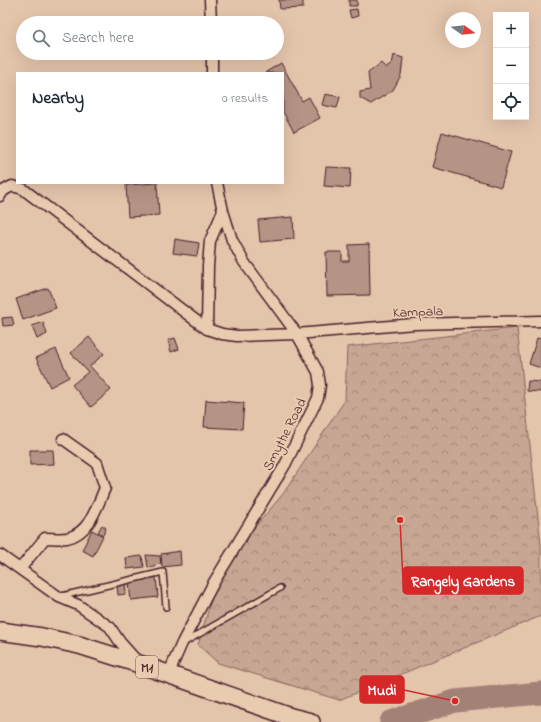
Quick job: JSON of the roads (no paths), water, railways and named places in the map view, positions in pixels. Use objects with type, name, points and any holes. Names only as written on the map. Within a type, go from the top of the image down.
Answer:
[{"type":"highway","name":"M1","points":[[0,631],[42,637],[140,664],[168,675],[311,722]]},
{"type":"street","points":[[210,0],[211,16]]},
{"type":"street","points":[[212,60],[212,72]]},
{"type":"street","name":"Smythe Road","points":[[168,675],[182,643],[214,582],[285,465],[318,398],[320,385],[318,372],[297,334],[244,262],[232,240],[223,212],[217,184]]},
{"type":"street","points":[[0,196],[3,191],[12,186],[24,189],[207,329]]},
{"type":"street","points":[[207,329],[210,241],[223,212]]},
{"type":"street","name":"Kampala","points":[[207,329],[222,334],[237,336],[297,334],[414,324],[541,321]]},
{"type":"street","points":[[20,569],[45,538],[66,538],[80,533],[92,518],[105,488],[97,463],[63,439]]},
{"type":"street","points":[[0,555],[59,597],[78,605],[110,627],[120,642],[140,664]]},
{"type":"lane","points":[[59,597],[163,572],[166,607]]},
{"type":"lane","points":[[182,643],[280,588]]},
{"type":"waterway","points":[[391,722],[455,701],[541,693]]},
{"type":"place","name":"Rangely Gardens","points":[[400,520]]},
{"type":"place","name":"Mudi","points":[[455,701]]}]
